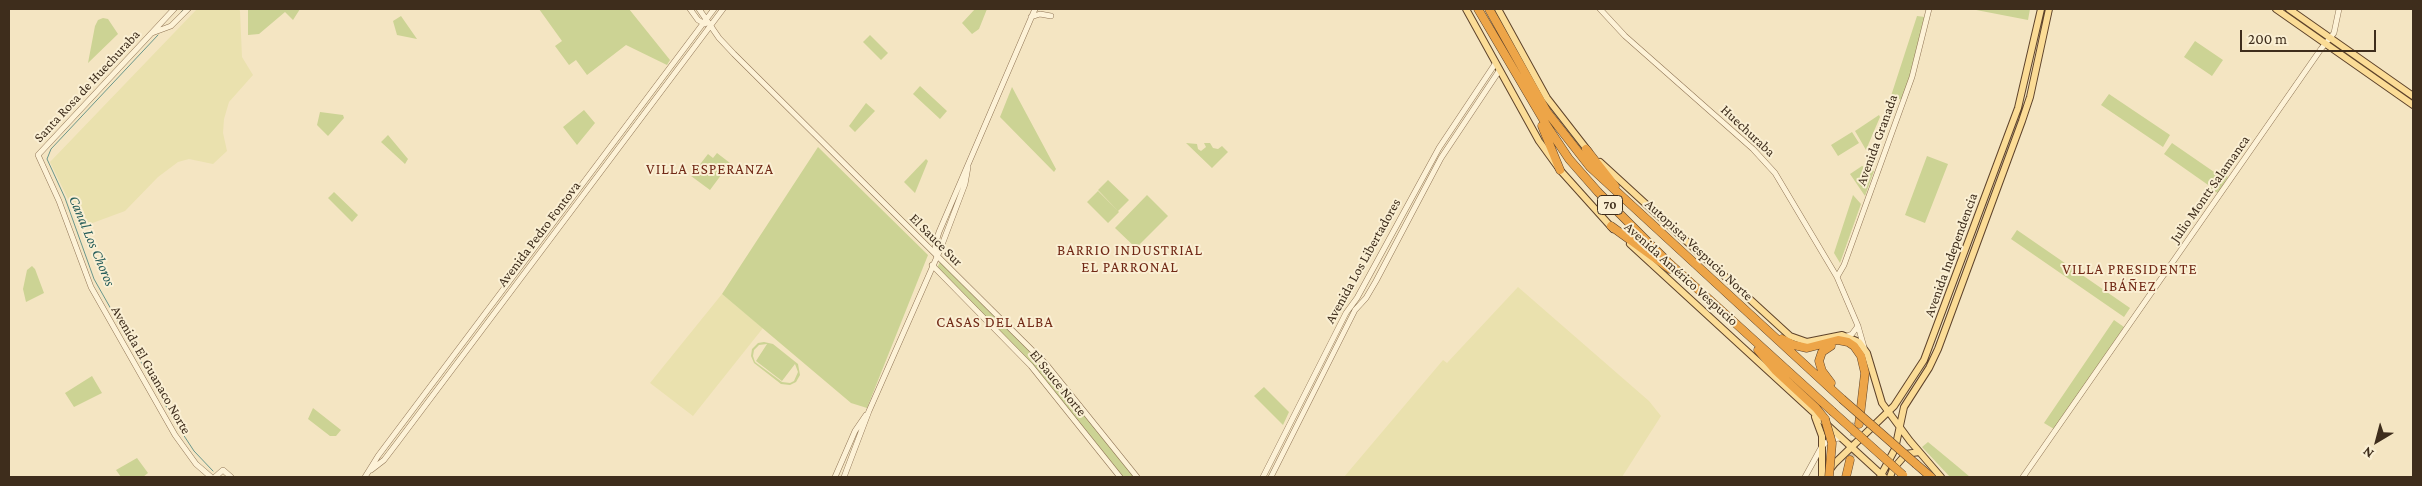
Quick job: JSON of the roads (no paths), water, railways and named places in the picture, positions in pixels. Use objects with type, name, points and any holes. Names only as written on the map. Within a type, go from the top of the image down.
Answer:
[{"type":"highway","name":"Autopista Vespucio Norte","points":[[1478,9],[1535,108],[1570,159],[1598,192],[1698,290],[1904,476]]},
{"type":"highway","name":"Autopista Vespucio Norte","points":[[1489,9],[1534,90],[1565,137],[1590,167],[1931,477]]},
{"type":"highway","points":[[1535,108],[1560,170]]},
{"type":"highway","points":[[1586,149],[1624,198]]},
{"type":"highway","points":[[1611,226],[1698,290]]},
{"type":"highway","points":[[1765,328],[1788,342],[1803,348],[1816,347],[1838,340],[1848,342],[1854,346],[1861,356],[1865,373],[1858,424],[1861,383],[1859,364],[1850,348],[1835,344],[1822,352],[1820,365],[1842,398]]},
{"type":"highway","points":[[1741,329],[1775,370],[1816,408],[1824,419],[1832,443],[1829,477]]},
{"type":"highway","points":[[1846,477],[1852,460],[1850,477]]},
{"type":"main road","name":"Avenida Américo Vespucio","points":[[1466,9],[1532,130],[1560,170],[1611,226],[1882,476]]},
{"type":"main road","name":"Avenida Américo Vespucio","points":[[1498,9],[1547,98],[1586,149],[1790,336],[1807,342],[1833,336],[1847,336]]},
{"type":"main road","name":"Avenida Independencia","points":[[1823,477],[1835,463],[1889,412],[1917,373],[1932,343],[2018,108],[2040,9]]},
{"type":"main road","name":"Avenida Independencia","points":[[1882,476],[1895,449],[1906,404],[1938,349],[2022,121],[2030,96],[2049,9]]},
{"type":"main road","points":[[2276,9],[2413,105]]},
{"type":"main road","points":[[2290,9],[2413,96]]},
{"type":"main road","points":[[1847,336],[1864,347],[1878,395],[1919,452],[1941,477]]},
{"type":"main road","points":[[1812,413],[1820,428],[1823,477]]},
{"type":"main road","points":[[1880,421],[1889,421],[1900,426]]},
{"type":"main road","points":[[1890,477],[1893,469],[1904,456],[1912,452],[1919,452]]},
{"type":"street","name":"Santa Rosa de Huechuraba","points":[[38,155],[174,9]]},
{"type":"street","name":"Santa Rosa de Huechuraba","points":[[152,33],[174,24],[188,9]]},
{"type":"street","points":[[690,9],[705,22]]},
{"type":"street","points":[[699,9],[705,22]]},
{"type":"street","name":"Avenida Pedro Fontova","points":[[365,477],[378,456],[714,9]]},
{"type":"street","name":"Avenida Pedro Fontova","points":[[370,470],[384,460],[398,443],[723,9]]},
{"type":"street","points":[[844,477],[869,411],[936,256],[934,248],[960,181],[968,167],[1035,9]]},
{"type":"street","name":"Huechuraba","points":[[1600,9],[1625,36],[1763,159],[1780,180],[1837,276],[1858,326],[1864,347]]},
{"type":"street","name":"Avenida Granada","points":[[1837,276],[1850,248],[1912,77],[1929,9]]},
{"type":"street","name":"Julio Montt Salamanca","points":[[2023,477],[2325,43],[2336,30],[2339,9]]},
{"type":"street","points":[[168,14],[168,21],[174,24]]},
{"type":"street","points":[[1030,18],[1040,14],[1051,16]]},
{"type":"street","name":"El Sauce Sur","points":[[705,22],[741,61],[1046,364],[1137,477]]},
{"type":"street","name":"Avenida Los Libertadores","points":[[1263,477],[1346,313],[1357,298],[1439,148],[1497,67]]},
{"type":"street","name":"Avenida Los Libertadores","points":[[1271,477],[1355,310],[1366,298],[1376,281],[1441,158],[1497,67]]},
{"type":"street","name":"Avenida El Guanaco Norte","points":[[38,155],[57,196],[91,287],[176,435],[196,464],[213,477],[223,470],[231,477]]},
{"type":"street","name":"El Sauce Norte","points":[[932,265],[1036,372],[1120,477]]},
{"type":"street","points":[[1847,336],[1852,334],[1858,326]]},
{"type":"street","points":[[1006,339],[1012,332]]},
{"type":"street","points":[[835,477],[856,427],[869,411]]},
{"type":"street","points":[[1805,477],[1822,446],[1831,439],[1842,438]]},
{"type":"waterway","name":"Canal Los Choros","points":[[181,12],[184,9]]},
{"type":"waterway","name":"Canal Los Choros","points":[[158,35],[51,149],[47,159],[65,198],[94,279],[175,422],[194,451],[213,471]]},
{"type":"tunnel","points":[[1850,460],[1856,423]]},
{"type":"district","name":"VILLA ESPERANZA","points":[[710,169]]},
{"type":"district","name":"BARRIO INDUSTRIAL EL PARRONAL","points":[[1130,258]]},
{"type":"district","name":"VILLA PRESIDENTE IBÁÑEZ","points":[[2130,278]]},
{"type":"district","name":"CASAS DEL ALBA","points":[[995,322]]}]
